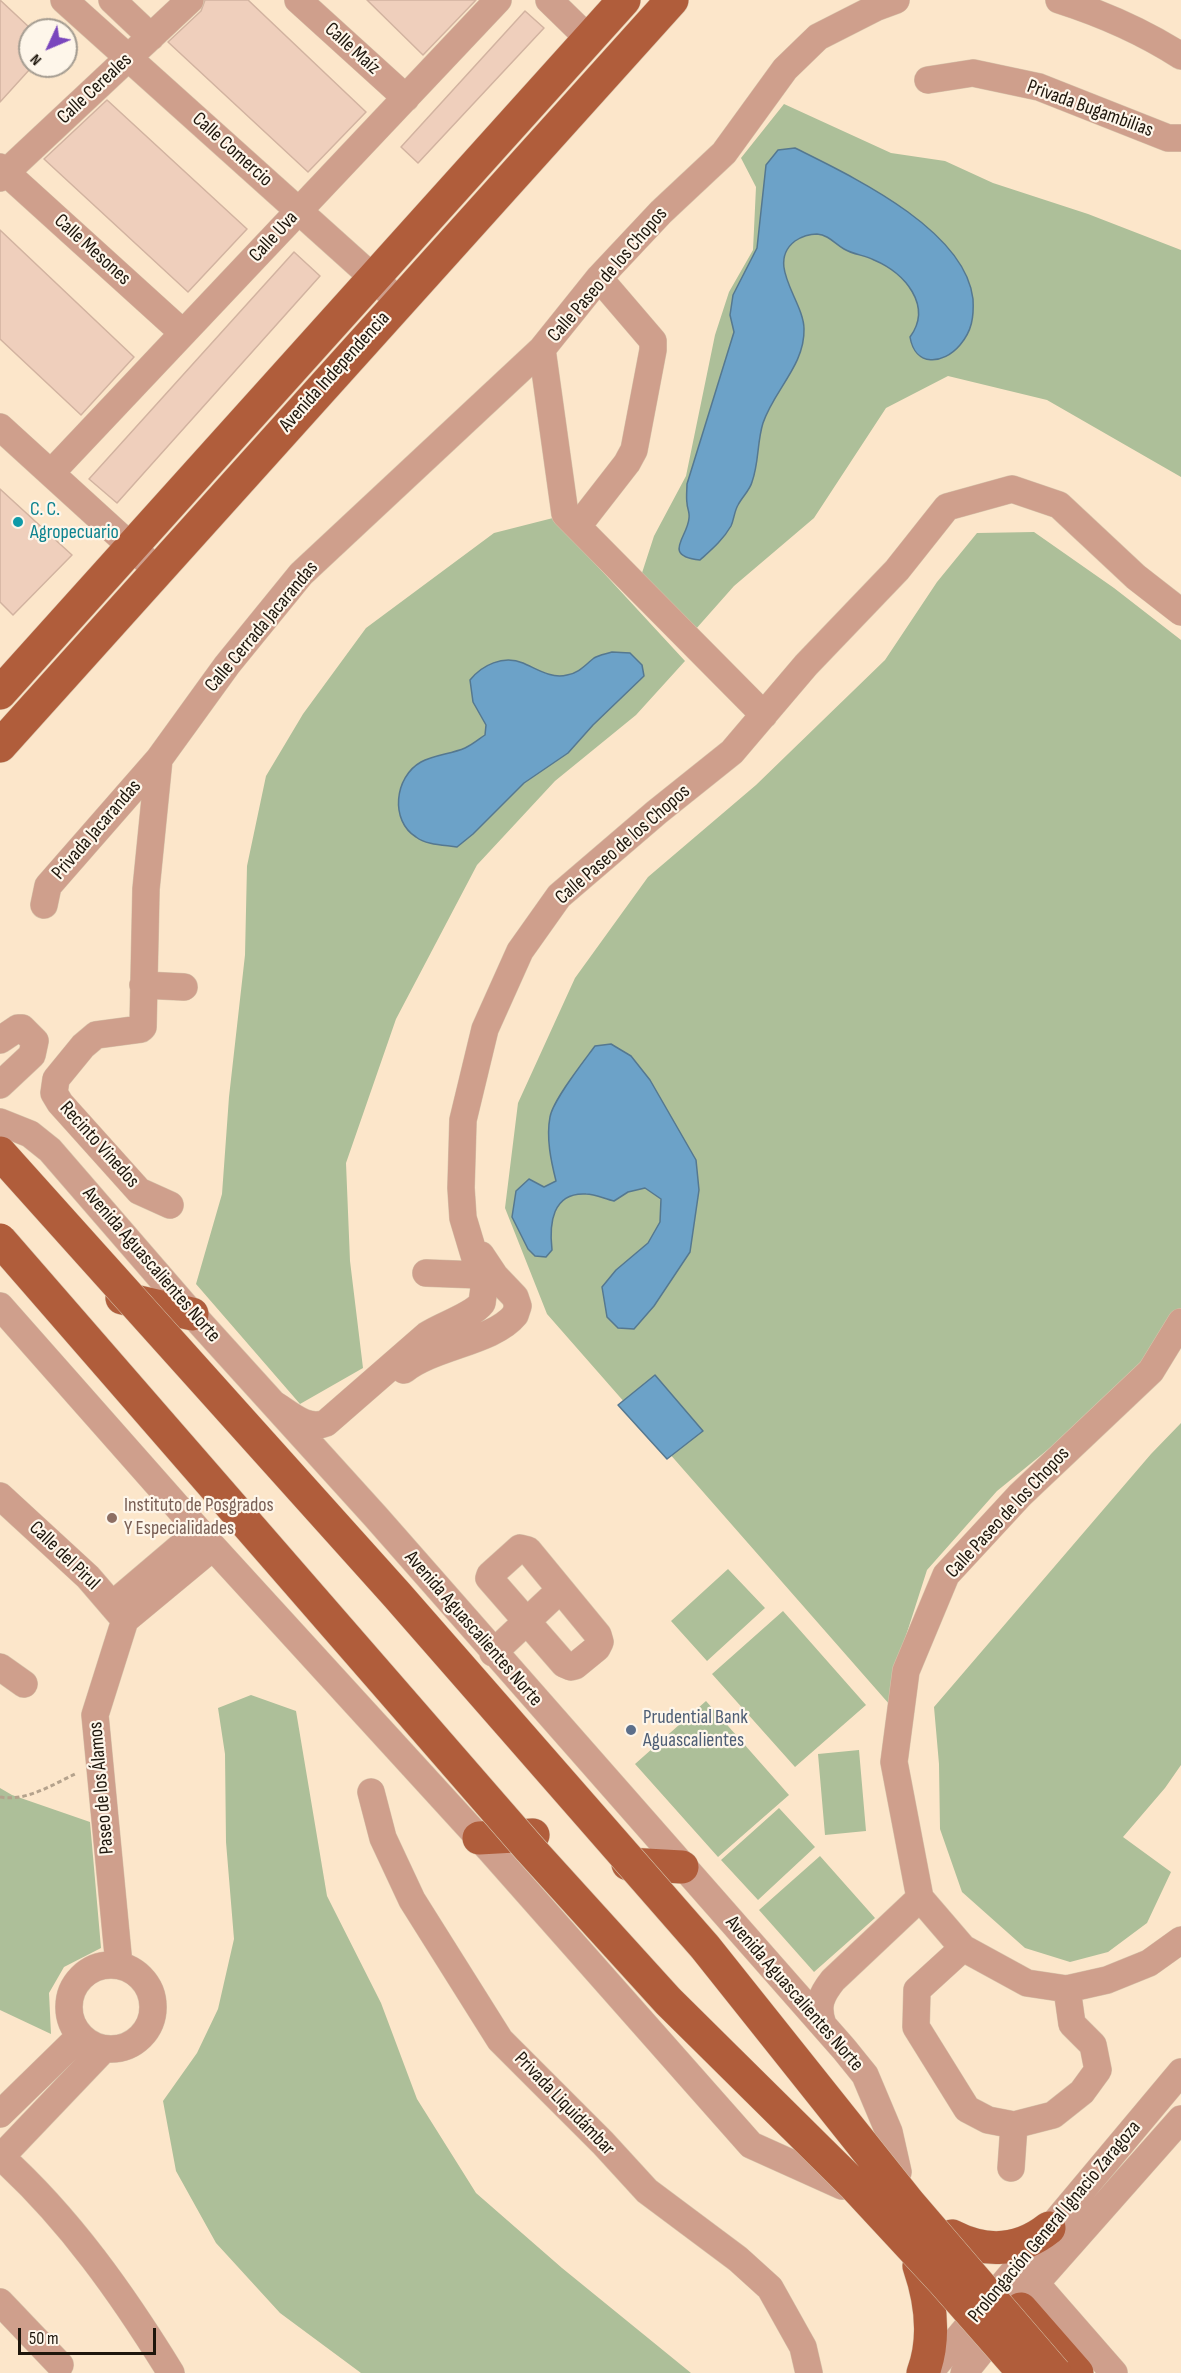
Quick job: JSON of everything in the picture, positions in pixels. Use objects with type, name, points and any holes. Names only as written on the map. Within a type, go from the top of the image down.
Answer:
[{"type":"main road","name":"Avenida Independencia","points":[[1,691],[624,0]]},
{"type":"main road","name":"Avenida Independencia","points":[[0,746],[672,0]]},
{"type":"main road","points":[[0,1154],[397,1595],[705,1947],[909,2203],[1055,2373]]},
{"type":"main road","name":"Avenida Aguascalientes Norte","points":[[0,1154],[122,1298],[628,1864],[952,2236],[1018,2285],[1077,2373]]},
{"type":"main road","points":[[0,1230],[842,2186],[919,2266],[1010,2373]]},
{"type":"main road","points":[[0,1240],[376,1674],[560,1882],[668,2001],[854,2185],[1024,2373]]},
{"type":"main road","points":[[122,1298],[192,1314]]},
{"type":"main road","points":[[479,1838],[533,1835]]},
{"type":"main road","points":[[628,1864],[682,1867]]},
{"type":"main road","points":[[952,2236],[976,2246],[1003,2248],[1028,2242],[1049,2228]]},
{"type":"main road","points":[[919,2266],[928,2297],[931,2329],[923,2373]]},
{"type":"street","name":"Calle Comercio","points":[[63,0],[399,301]]},
{"type":"street","points":[[112,0],[151,36]]},
{"type":"street","name":"Calle Cereales","points":[[2,173],[190,0]]},
{"type":"street","name":"Calle Maíz","points":[[298,0],[406,98]]},
{"type":"street","name":"Calle Uva","points":[[51,473],[498,0]]},
{"type":"street","points":[[549,0],[589,39]]},
{"type":"street","name":"Calle Paseo de los Chopos","points":[[764,715],[565,514],[542,349],[599,278],[661,212],[724,153],[785,69],[818,37],[877,7],[896,0]]},
{"type":"street","points":[[1059,0],[1097,12],[1146,34],[1181,56]]},
{"type":"street","name":"Privada Bugambilias","points":[[928,80],[973,73],[1039,87],[1168,138],[1181,138]]},
{"type":"street","name":"Calle Mesones","points":[[2,173],[183,333]]},
{"type":"street","points":[[578,526],[627,463],[634,450],[653,350],[653,341],[599,278]]},
{"type":"street","name":"Calle Cerrada Jacarandas","points":[[143,985],[146,890],[159,759],[227,664],[301,574],[542,349]]},
{"type":"street","points":[[508,382],[549,404]]},
{"type":"street","points":[[0,427],[158,571]]},
{"type":"street","name":"Calle Paseo de los Chopos","points":[[274,1404],[306,1424],[315,1426],[326,1423],[427,1335],[442,1325],[478,1308],[482,1303],[484,1293],[463,1218],[461,1188],[463,1120],[485,1029],[519,951],[559,896],[732,752],[806,665],[897,570],[947,507],[1012,489],[1059,505],[1136,577],[1181,612]]},
{"type":"street","points":[[1,691],[29,714]]},
{"type":"street","name":"Privada Jacarandas","points":[[44,905],[48,885],[159,759]]},
{"type":"street","points":[[143,985],[184,987]]},
{"type":"street","name":"Recinto Vinedos","points":[[143,985],[142,1028],[96,1035],[83,1046],[56,1079],[54,1093],[60,1103],[139,1191],[170,1205]]},
{"type":"street","points":[[0,1041],[18,1028],[35,1041],[32,1055],[0,1085]]},
{"type":"street","name":"Avenida Aguascalientes Norte","points":[[0,1122],[30,1134],[50,1150],[192,1314],[376,1518],[823,2025],[865,2075],[889,2132],[897,2172]]},
{"type":"street","name":"Calle Paseo de los Chopos","points":[[376,1518],[367,1499],[332,1456],[328,1447],[328,1438],[333,1430],[417,1361],[488,1333],[515,1315],[518,1306],[515,1297],[495,1276],[468,1236]]},
{"type":"street","points":[[426,1273],[479,1275]]},
{"type":"street","points":[[0,1306],[206,1539],[479,1838],[751,2145],[842,2186]]},
{"type":"street","name":"Calle Paseo de los Chopos","points":[[1181,1322],[1151,1371],[1020,1495],[946,1575],[906,1671],[894,1762],[920,1898],[963,1948],[1027,1983],[1067,1989],[1107,1980],[1149,1963],[1181,1940]]},
{"type":"street","name":"Calle del Pirul","points":[[0,1496],[88,1577],[119,1613]]},
{"type":"street","points":[[119,1613],[206,1539]]},
{"type":"street","points":[[520,1548],[524,1548],[560,1590],[598,1635],[600,1642],[597,1648],[571,1667],[564,1664],[526,1622],[491,1582],[490,1575],[520,1548]]},
{"type":"street","points":[[493,1653],[560,1590]]},
{"type":"street","name":"Paseo de los Álamos","points":[[119,1613],[95,1715],[119,1965]]},
{"type":"street","points":[[0,1667],[24,1684]]},
{"type":"street","name":"Privada Liquidámbar","points":[[371,1792],[383,1838],[412,1900],[501,2040],[647,2191],[738,2259],[770,2288],[802,2347],[809,2373]]},
{"type":"street","points":[[823,2025],[819,2002],[822,1994],[833,1980],[920,1898]]},
{"type":"street","points":[[963,1948],[917,1990],[916,2027],[967,2109],[988,2120],[1014,2126],[1053,2115],[1082,2092],[1098,2070],[1094,2045],[1072,2024],[1067,1989]]},
{"type":"street","points":[[101,1965],[119,1965],[134,1971],[146,1983],[153,1998],[153,2015],[147,2030],[135,2042],[120,2049],[104,2049],[91,2045],[80,2036],[71,2021],[68,2003],[73,1986],[85,1973],[101,1965]]},
{"type":"street","points":[[786,1983],[809,1990],[818,1989],[833,1980]]},
{"type":"street","points":[[0,2114],[80,2036]]},
{"type":"street","points":[[104,2049],[1,2157],[55,2210],[105,2274],[171,2373]]},
{"type":"street","name":"Prolongación General Ignacio Zaragoza","points":[[1018,2285],[1049,2228],[1181,2072]]},
{"type":"street","name":"Prolongación General Ignacio Zaragoza","points":[[929,2373],[977,2336],[1018,2285],[1181,2120]]},
{"type":"street","points":[[1011,2168],[1014,2126]]},
{"type":"street","name":"Avenida Aguascalientes Norte","points":[[1018,2285],[1114,2373]]},
{"type":"street","points":[[0,2302],[60,2365]]},
{"type":"street","points":[[148,2336],[189,2373]]},
{"type":"street","name":"Prolongación General Ignacio Zaragoza","points":[[964,2373],[977,2336]]},
{"type":"path","points":[[0,1797],[31,1794],[98,1764]]},
{"type":"green space","points":[[784,104],[891,153],[945,161],[993,183],[1088,214],[1181,250],[1181,477],[1047,400],[948,376],[886,408],[814,518],[734,586],[695,630],[641,576],[654,536],[686,476],[715,335],[729,292],[753,250],[756,187],[741,158]]},
{"type":"green space","points":[[553,518],[685,661],[636,715],[555,781],[477,865],[396,1019],[346,1163],[350,1261],[363,1368],[300,1404],[196,1284],[222,1194],[229,1097],[245,955],[247,866],[266,776],[303,714],[366,628],[494,533]]},
{"type":"green space","points":[[1034,532],[1114,588],[1181,640],[1181,1308],[1148,1368],[997,1491],[927,1570],[903,1645],[897,1713],[547,1314],[505,1208],[518,1103],[575,978],[648,877],[756,785],[885,660],[937,582],[977,533]]},
{"type":"green space","points":[[1181,1423],[1181,1765],[1165,1788],[1123,1837],[1171,1872],[1147,1923],[1108,1952],[1070,1962],[1025,1948],[962,1892],[940,1829],[939,1764],[934,1707],[1151,1454]]},
{"type":"green space","points":[[728,1569],[765,1608],[707,1661],[671,1621]]},
{"type":"green space","points":[[783,1611],[866,1705],[795,1767],[712,1674]]},
{"type":"green space","points":[[251,1695],[296,1711],[327,1896],[381,2003],[417,2099],[476,2193],[562,2268],[691,2373],[361,2373],[280,2313],[216,2243],[176,2171],[163,2101],[197,2053],[218,2009],[234,1939],[226,1842],[225,1754],[218,1708]]},
{"type":"green space","points":[[706,1701],[789,1795],[718,1857],[635,1764]]},
{"type":"green space","points":[[859,1750],[866,1831],[825,1835],[818,1754]]},
{"type":"green space","points":[[0,1788],[12,1795],[90,1822],[101,1948],[64,1967],[49,1993],[51,2034],[0,2010]]},
{"type":"green space","points":[[779,1808],[815,1847],[758,1900],[721,1860]]},
{"type":"green space","points":[[820,1856],[875,1918],[814,1972],[759,1910]]},
{"type":"water","points":[[795,148],[874,190],[902,208],[928,228],[950,250],[965,274],[973,299],[971,324],[964,340],[953,352],[938,359],[924,358],[913,347],[910,337],[916,325],[917,302],[905,282],[896,273],[871,258],[848,251],[821,235],[809,235],[795,241],[787,250],[784,261],[788,283],[804,329],[800,354],[763,423],[752,482],[737,508],[731,526],[721,540],[700,560],[688,558],[679,550],[689,518],[687,484],[734,332],[730,315],[733,295],[757,248],[766,165],[778,150]]},
{"type":"water","points":[[612,652],[630,653],[642,665],[644,676],[593,725],[568,753],[524,783],[457,847],[425,842],[408,830],[402,821],[399,799],[405,778],[412,769],[426,760],[465,748],[485,735],[486,725],[473,702],[470,680],[475,675],[493,663],[508,660],[523,663],[550,675],[567,675],[578,671],[596,657]]},
{"type":"water","points":[[611,1044],[631,1056],[650,1080],[696,1160],[699,1190],[690,1252],[654,1306],[634,1329],[618,1328],[607,1317],[602,1287],[616,1270],[648,1243],[660,1222],[661,1199],[645,1188],[628,1192],[614,1201],[586,1194],[566,1198],[560,1204],[552,1220],[552,1250],[546,1257],[535,1256],[528,1249],[512,1217],[516,1191],[529,1179],[544,1187],[556,1181],[549,1141],[552,1110],[595,1046]]},
{"type":"water","points":[[655,1375],[703,1431],[667,1459],[618,1405]]},
{"type":"building","points":[[0,0],[19,18],[18,78],[22,78],[0,102]]},
{"type":"building","points":[[205,0],[248,0],[366,112],[308,172],[168,42],[201,11]]},
{"type":"building","points":[[367,0],[476,0],[423,55]]},
{"type":"building","points":[[525,11],[544,28],[418,163],[401,147]]},
{"type":"building","points":[[107,100],[247,229],[188,292],[44,159]]},
{"type":"building","points":[[0,230],[134,357],[81,415],[0,339]]},
{"type":"building","points":[[294,252],[320,276],[117,503],[89,479]]},
{"type":"building","name":"C. C. Agropecuario","points":[[0,489],[72,555],[13,615],[0,602]]},
{"type":"place","name":"C. C. Agropecuario","points":[[18,522]]},
{"type":"place","name":"Instituto de Posgrados Y Especialidades","points":[[112,1518]]},
{"type":"place","name":"Prudential Bank Aguascalientes","points":[[631,1730]]}]
